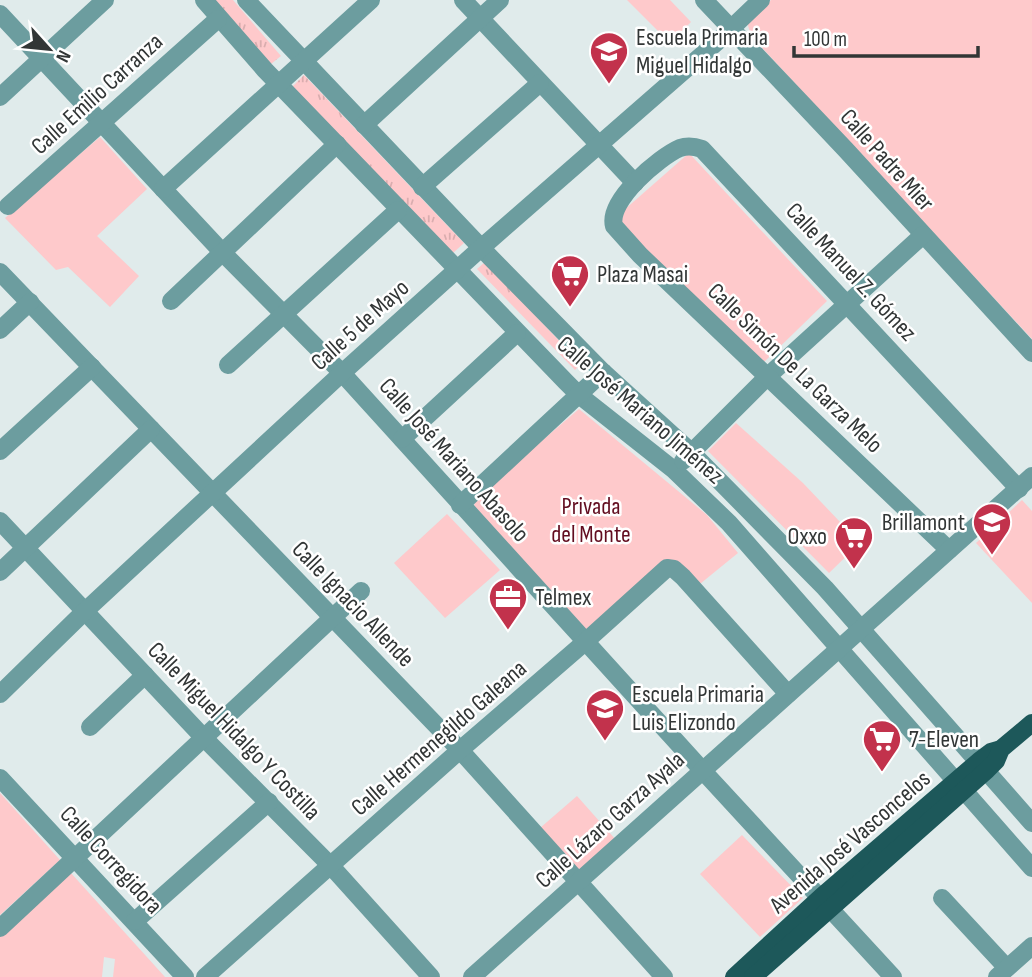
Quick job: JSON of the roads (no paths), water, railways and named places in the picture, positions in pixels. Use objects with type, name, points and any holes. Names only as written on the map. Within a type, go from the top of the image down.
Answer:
[{"type":"main road","name":"Avenida José Vasconcelos","points":[[734,977],[827,903],[983,765],[991,752],[1001,749],[1032,723]]},
{"type":"main road","name":"Avenida José Vasconcelos","points":[[753,977],[827,903]]},
{"type":"street","points":[[0,97],[105,0]]},
{"type":"street","name":"Calle José Mariano Jiménez","points":[[204,0],[218,19],[398,210],[579,395],[674,470],[729,523],[1032,868]]},
{"type":"street","name":"Calle José Mariano Jiménez","points":[[246,0],[481,248],[603,372],[691,452],[861,628],[1032,823]]},
{"type":"street","points":[[163,189],[371,0]]},
{"type":"street","points":[[463,0],[635,183]]},
{"type":"street","points":[[364,125],[500,0]]},
{"type":"street","name":"Calle Padre Mier","points":[[704,0],[846,150],[1032,354]]},
{"type":"street","name":"Calle 5 de Mayo","points":[[0,694],[83,612],[214,494],[342,373],[481,248],[600,147],[761,0]]},
{"type":"street","name":"Calle José Mariano Abasolo","points":[[0,14],[222,252],[342,373],[893,977]]},
{"type":"street","name":"Calle Emilio Carranza","points":[[8,206],[218,19]]},
{"type":"street","points":[[422,187],[540,83]]},
{"type":"street","points":[[171,301],[338,145]]},
{"type":"street","name":"Calle Manuel Z. Gómez","points":[[635,183],[680,148],[691,146],[702,149],[847,303],[1025,483]]},
{"type":"street","name":"Calle Simón De La Garza Melo","points":[[635,183],[614,210],[614,226],[640,255],[949,550]]},
{"type":"street","points":[[228,365],[398,210]]},
{"type":"street","points":[[674,470],[768,376],[923,235]]},
{"type":"street","name":"Calle Ignacio Allende","points":[[0,272],[460,750],[664,977]]},
{"type":"street","points":[[0,330],[30,302]]},
{"type":"street","points":[[402,439],[517,333]]},
{"type":"street","points":[[0,451],[92,367]]},
{"type":"street","points":[[460,505],[603,372]]},
{"type":"street","points":[[0,572],[151,429]]},
{"type":"street","name":"Calle Lázaro Garza Ayala","points":[[472,977],[1025,483]]},
{"type":"street","name":"Calle Miguel Hidalgo Y Costilla","points":[[0,522],[204,738],[331,866],[431,977]]},
{"type":"street","name":"Calle Hermenegildo Galeana","points":[[205,977],[667,568],[674,569],[788,694]]},
{"type":"street","points":[[0,928],[361,591]]},
{"type":"street","points":[[90,727],[145,676]]},
{"type":"street","name":"Calle Corregidora","points":[[0,778],[185,977]]},
{"type":"street","points":[[135,921],[269,802]]},
{"type":"street","points":[[942,898],[1002,972],[1032,946]]},
{"type":"place","name":"Escuela Primaria Miguel Hidalgo","points":[[609,85]]},
{"type":"place","name":"Plaza Masai","points":[[570,308]]},
{"type":"place","name":"Brillamont","points":[[992,556]]},
{"type":"place","name":"Oxxo","points":[[854,570]]},
{"type":"place","name":"Telmex","points":[[508,631]]},
{"type":"place","name":"Escuela Primaria Luis Elizondo","points":[[605,742]]},
{"type":"place","name":"7-Eleven","points":[[882,773]]},
{"type":"park label","name":"Privada del Monte","points":[[591,520]]}]
